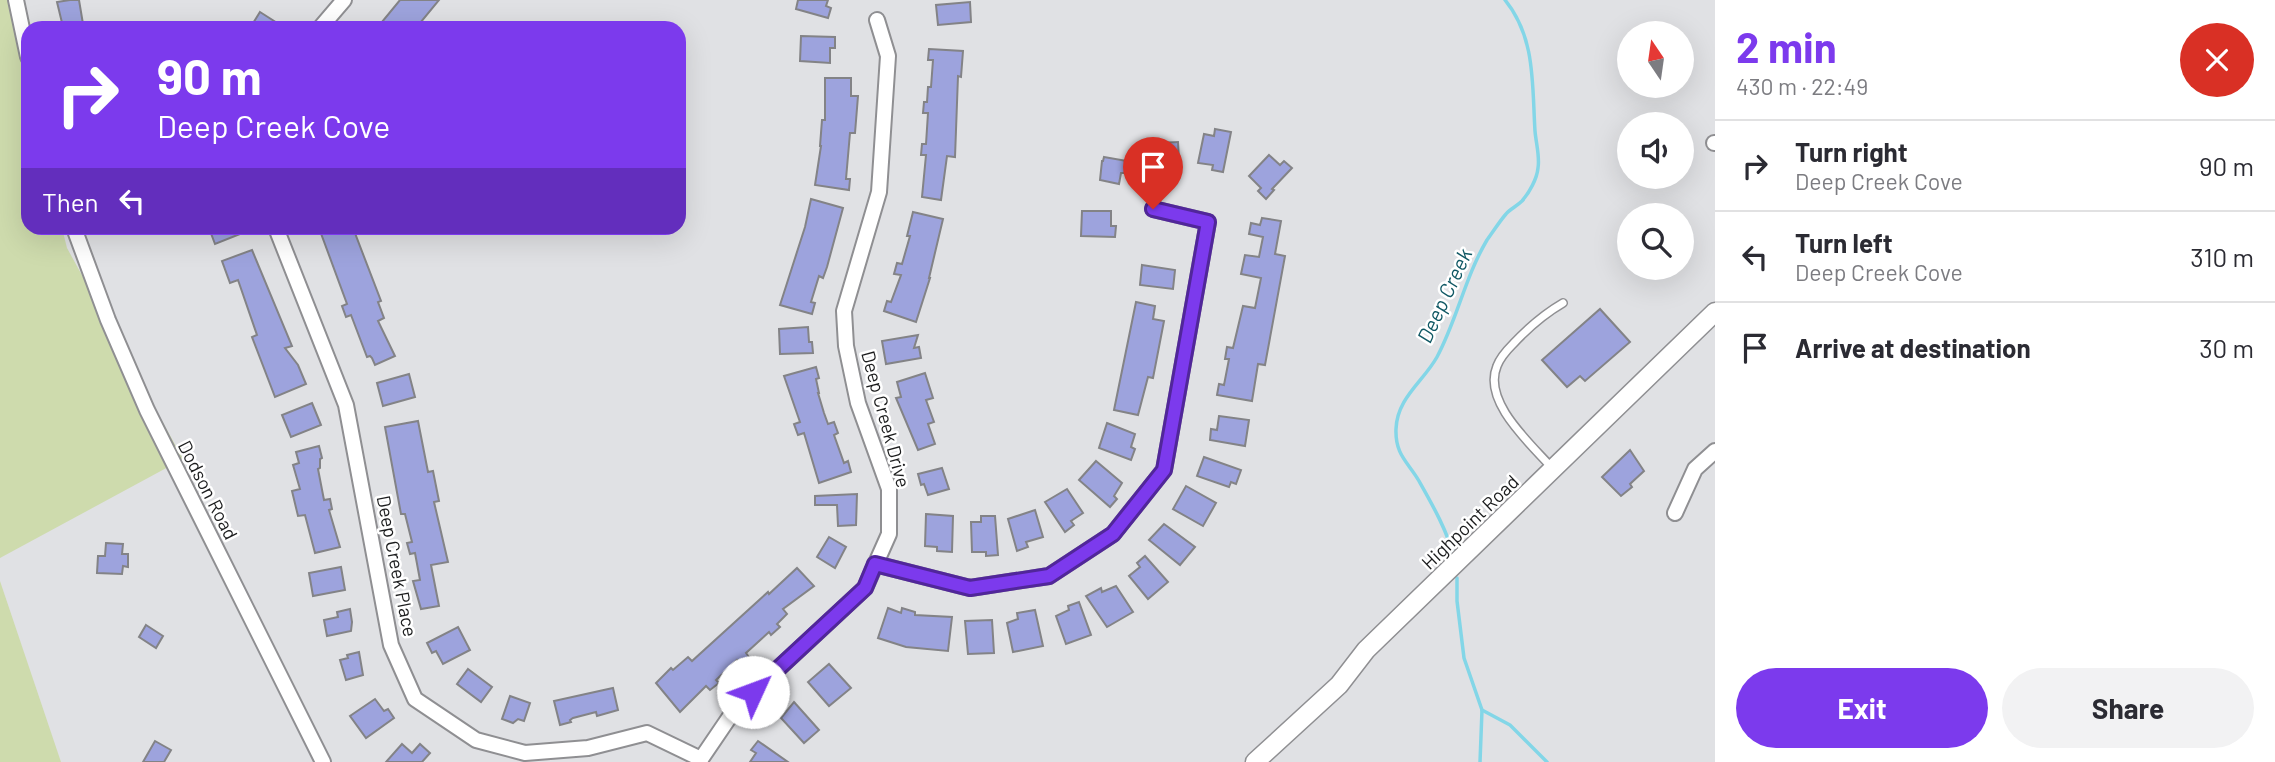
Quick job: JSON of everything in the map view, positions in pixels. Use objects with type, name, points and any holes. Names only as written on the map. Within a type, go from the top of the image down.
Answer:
[{"type":"street","points":[[16,0],[21,24]]},
{"type":"street","points":[[326,21],[344,0]]},
{"type":"street","name":"Deep Creek Drive","points":[[700,760],[735,709],[865,588],[889,534],[889,489],[858,403],[846,346],[844,311],[879,192],[888,56],[877,20]]},
{"type":"street","points":[[875,564],[970,588],[1049,576],[1113,534],[1164,470],[1208,222],[1153,209]]},
{"type":"street","name":"Dodson Road","points":[[77,235],[108,320],[147,410],[323,762]]},
{"type":"street","name":"Deep Creek Place","points":[[279,235],[346,405],[391,645],[415,699],[476,740],[525,753],[588,748],[647,733],[700,760]]},
{"type":"street","name":"Highpoint Road","points":[[1255,762],[1339,685],[1366,650],[1715,312]]},
{"type":"street","points":[[1675,513],[1695,469],[1715,451]]},
{"type":"lane","points":[[1553,470],[1504,411],[1496,395],[1494,380],[1497,365],[1522,334],[1563,303]]},
{"type":"green space","points":[[0,0],[8,0],[21,55],[21,235],[64,235],[67,248],[183,459],[0,558]]},
{"type":"green space","points":[[0,581],[61,762],[0,762]]},
{"type":"building","points":[[79,0],[82,21],[62,21],[57,2]]},
{"type":"building","points":[[400,0],[439,0],[422,21],[383,21]]},
{"type":"building","points":[[798,0],[828,0],[826,6],[831,8],[828,18],[796,9]]},
{"type":"building","points":[[970,2],[971,22],[938,25],[936,5]]},
{"type":"building","points":[[260,12],[274,21],[254,21]]},
{"type":"building","points":[[801,36],[835,37],[835,48],[830,48],[830,63],[800,61]]},
{"type":"building","points":[[929,49],[963,51],[961,77],[958,76],[955,157],[947,156],[941,200],[922,197],[926,155],[921,155],[922,144],[926,144],[928,113],[923,113],[928,87],[931,87],[933,60],[928,60]]},
{"type":"building","points":[[825,78],[851,78],[851,96],[858,96],[855,133],[850,133],[846,179],[850,179],[849,190],[815,185],[822,120],[825,120]]},
{"type":"building","points":[[1215,129],[1231,132],[1223,172],[1212,170],[1213,165],[1198,163],[1204,134],[1214,136]]},
{"type":"building","points":[[1178,142],[1179,160],[1156,164],[1155,151],[1158,151],[1158,143]]},
{"type":"building","points":[[1269,155],[1280,165],[1284,161],[1292,168],[1266,199],[1258,191],[1261,188],[1249,176]]},
{"type":"building","points":[[1104,157],[1127,161],[1119,184],[1100,180]]},
{"type":"building","points":[[811,199],[843,208],[827,267],[823,278],[819,276],[811,302],[815,303],[812,314],[780,305],[805,227]]},
{"type":"building","points":[[1082,211],[1111,211],[1111,226],[1116,226],[1115,237],[1081,236]]},
{"type":"building","points":[[913,212],[943,219],[930,278],[916,322],[884,311],[887,301],[891,302],[901,275],[894,274],[897,263],[902,264]]},
{"type":"building","points":[[1262,218],[1281,221],[1275,254],[1285,256],[1265,365],[1258,364],[1252,401],[1217,395],[1219,384],[1224,385],[1229,359],[1225,359],[1227,347],[1233,348],[1243,306],[1255,308],[1261,278],[1241,274],[1245,255],[1259,257],[1263,237],[1249,234],[1251,223],[1260,225]]},
{"type":"building","points":[[212,235],[238,235],[215,244]]},
{"type":"building","points":[[322,235],[356,235],[381,301],[378,302],[384,318],[378,321],[395,356],[375,365],[370,356],[367,357],[351,315],[346,317],[342,306],[347,304]]},
{"type":"building","points":[[252,250],[292,346],[285,348],[298,365],[306,384],[275,397],[252,337],[257,335],[238,280],[230,283],[222,261]]},
{"type":"building","points":[[1142,265],[1175,270],[1173,289],[1140,285]]},
{"type":"building","points":[[1136,302],[1155,306],[1153,319],[1164,321],[1153,378],[1148,377],[1138,415],[1114,410]]},
{"type":"building","points":[[1600,309],[1630,342],[1585,381],[1580,376],[1567,387],[1542,360]]},
{"type":"building","points":[[808,327],[813,353],[780,354],[779,329]]},
{"type":"building","points":[[918,335],[914,348],[919,347],[921,358],[886,364],[882,341]]},
{"type":"building","points":[[816,367],[819,378],[816,379],[818,393],[824,413],[828,424],[834,422],[838,433],[834,435],[844,463],[848,461],[851,472],[819,483],[804,433],[798,435],[794,424],[800,422],[784,376]]},
{"type":"building","points":[[925,373],[933,398],[926,400],[934,422],[928,424],[935,444],[918,450],[896,398],[901,397],[897,382]]},
{"type":"building","points":[[409,374],[415,397],[383,406],[377,383]]},
{"type":"building","points":[[312,403],[321,425],[291,437],[282,415]]},
{"type":"building","points":[[1219,416],[1249,420],[1245,446],[1210,440],[1211,429],[1217,430]]},
{"type":"building","points":[[418,421],[428,472],[433,471],[439,501],[434,502],[448,562],[431,565],[439,606],[421,609],[413,581],[420,580],[415,553],[410,554],[407,543],[412,542],[405,514],[401,514],[385,427]]},
{"type":"building","points":[[1107,423],[1135,434],[1131,447],[1135,449],[1131,460],[1099,448]]},
{"type":"building","points":[[319,446],[322,458],[318,469],[324,500],[330,499],[332,509],[329,510],[340,547],[315,553],[305,515],[298,516],[292,491],[300,489],[293,465],[299,463],[296,452]]},
{"type":"building","points":[[1630,450],[1644,471],[1621,496],[1602,477]]},
{"type":"building","points":[[1204,457],[1241,470],[1236,484],[1231,482],[1229,487],[1197,476]]},
{"type":"building","points":[[1096,461],[1122,483],[1114,496],[1117,499],[1110,507],[1079,480]]},
{"type":"building","points":[[942,468],[949,489],[928,495],[918,474]]},
{"type":"building","points":[[1186,486],[1216,503],[1203,526],[1173,509]]},
{"type":"building","points":[[1067,489],[1083,513],[1071,521],[1074,525],[1065,532],[1045,502]]},
{"type":"building","points":[[857,494],[856,525],[838,526],[837,505],[815,505],[815,496]]},
{"type":"building","points":[[1035,510],[1043,537],[1026,542],[1028,547],[1017,551],[1008,519]]},
{"type":"building","points":[[926,514],[953,516],[952,552],[937,551],[937,547],[925,546]]},
{"type":"building","points":[[981,516],[995,516],[998,555],[986,556],[986,552],[972,552],[971,522],[981,522]]},
{"type":"building","points":[[1164,524],[1195,547],[1180,565],[1149,540]]},
{"type":"building","points":[[829,537],[846,547],[835,568],[817,557]]},
{"type":"building","points":[[106,543],[123,544],[122,554],[128,554],[128,567],[123,566],[122,574],[97,573],[98,556],[105,556]]},
{"type":"building","points":[[1145,556],[1168,582],[1148,599],[1129,576],[1140,567],[1137,563]]},
{"type":"building","points":[[341,567],[345,590],[313,596],[309,573]]},
{"type":"building","points":[[797,568],[814,586],[783,609],[787,614],[777,624],[780,627],[771,635],[769,632],[746,653],[749,657],[741,664],[737,660],[716,680],[719,683],[710,690],[706,686],[680,712],[656,683],[671,668],[673,670],[688,657],[692,661]]},
{"type":"building","points":[[1116,586],[1133,612],[1107,627],[1086,596],[1101,588],[1102,592]]},
{"type":"building","points":[[1079,602],[1091,635],[1066,644],[1056,616],[1069,610],[1068,606]]},
{"type":"building","points":[[888,608],[901,613],[902,608],[915,612],[915,615],[952,617],[948,651],[906,647],[878,638]]},
{"type":"building","points":[[350,609],[351,631],[327,636],[324,620],[338,617],[337,612]]},
{"type":"building","points":[[1035,610],[1043,646],[1013,652],[1007,623],[1018,619],[1017,613]]},
{"type":"building","points":[[992,620],[994,653],[968,654],[965,621]]},
{"type":"building","points":[[146,625],[163,636],[156,648],[139,637]]},
{"type":"building","points":[[458,627],[470,650],[443,664],[436,651],[432,653],[427,643]]},
{"type":"building","points":[[359,652],[363,675],[346,680],[340,660]]},
{"type":"building","points":[[829,664],[851,688],[829,706],[808,682]]},
{"type":"building","points":[[468,669],[492,687],[481,702],[457,684]]},
{"type":"building","points":[[613,688],[618,710],[597,716],[596,712],[573,718],[571,722],[560,725],[554,701]]},
{"type":"building","points":[[510,696],[530,703],[524,721],[518,719],[513,723],[502,719]]},
{"type":"building","points":[[375,699],[384,711],[388,709],[394,718],[366,738],[350,716]]},
{"type":"building","points":[[794,702],[819,730],[804,743],[781,718]]},
{"type":"building","points":[[155,741],[171,750],[164,762],[143,762]]},
{"type":"building","points":[[758,741],[788,762],[750,762],[756,753],[751,750]]},
{"type":"building","points":[[402,744],[412,753],[420,744],[430,753],[422,762],[386,762]]},
{"type":"waterway","name":"Deep Creek","points":[[1454,558],[1434,509],[1400,452],[1396,438],[1397,418],[1406,399],[1437,357],[1479,254],[1506,214],[1525,198],[1537,172],[1539,159],[1530,62],[1522,30],[1505,0]]},
{"type":"waterway","name":"Deep Creek","points":[[1457,578],[1464,658],[1482,710],[1480,762]]},
{"type":"waterway","points":[[1482,710],[1510,725],[1547,762]]},
{"type":"route","points":[[753,692],[865,588],[875,564],[970,588],[1049,576],[1113,534],[1164,470],[1208,222],[1153,209]]}]
